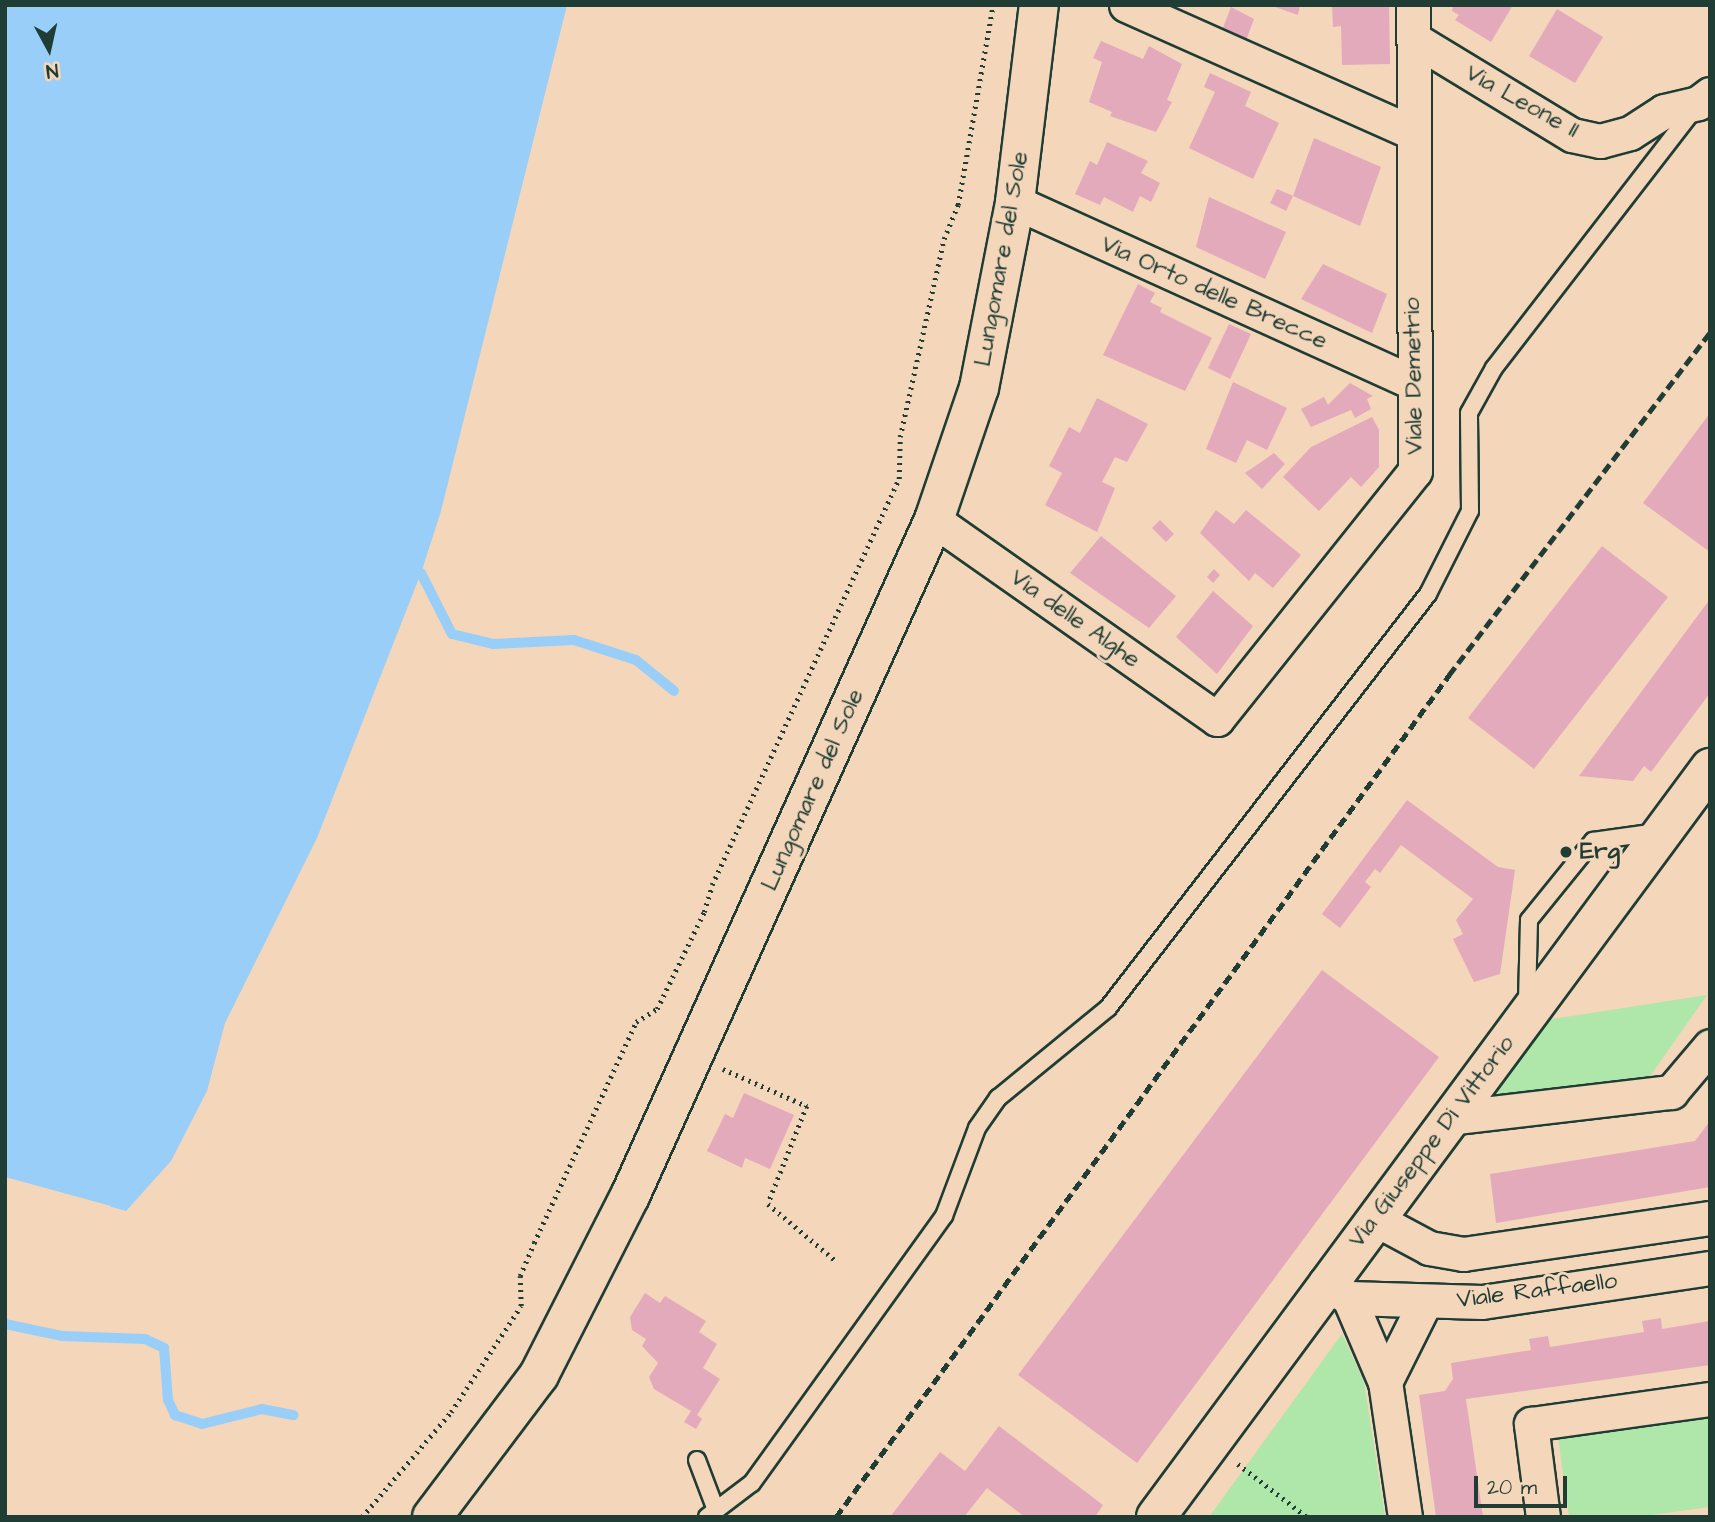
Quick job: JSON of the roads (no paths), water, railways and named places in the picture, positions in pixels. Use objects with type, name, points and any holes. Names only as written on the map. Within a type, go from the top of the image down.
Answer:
[{"type":"street","name":"Lungomare del Sole","points":[[432,1517],[540,1375],[630,1196],[934,520],[979,387],[1015,202],[1039,5]]},
{"type":"street","points":[[1126,5],[1413,133]]},
{"type":"street","name":"Viale Demetrio","points":[[1217,719],[1415,471],[1413,5]]},
{"type":"street","name":"Via Leone II","points":[[1414,39],[1572,135],[1600,141],[1630,133],[1664,111],[1704,99]]},
{"type":"street","name":"Via Orto delle Brecce","points":[[1015,202],[1413,383]]},
{"type":"street","name":"Via delle Alghe","points":[[934,520],[1217,719]]},
{"type":"street","name":"Via Giuseppe Di Vittorio","points":[[1156,1517],[1209,1443],[1337,1290],[1375,1219],[1710,768]]},
{"type":"street","points":[[1449,1118],[1671,1092],[1710,1046]]},
{"type":"street","name":"Viale Raffaello","points":[[1375,1219],[1429,1248],[1463,1254],[1710,1218]]},
{"type":"street","name":"Viale Raffaello","points":[[1337,1290],[1424,1302],[1482,1301],[1710,1268]]},
{"type":"street","points":[[1337,1290],[1385,1382],[1405,1517]]},
{"type":"street","points":[[1385,1382],[1424,1302]]},
{"type":"street","points":[[1544,1517],[1531,1424],[1710,1399]]},
{"type":"lane","points":[[697,1460],[711,1513],[752,1483],[944,1216],[977,1128],[998,1098],[1108,1008],[1428,594],[1470,511],[1469,413],[1494,368],[1704,99]]},
{"type":"lane","points":[[1526,1015],[1529,920],[1593,841],[1662,832]]},
{"type":"water","points":[[5,5],[567,5],[441,511],[421,573],[317,838],[225,1023],[207,1091],[171,1161],[126,1211],[5,1177]]},
{"type":"waterway","points":[[421,573],[452,634],[493,644],[574,640],[636,660],[674,691]]},
{"type":"waterway","points":[[5,1324],[62,1336],[145,1339],[164,1348],[168,1400],[175,1415],[202,1424],[262,1409],[293,1415]]},
{"type":"railway","points":[[836,1517],[1449,675],[1710,333]]},
{"type":"place","name":"Erg","points":[[1566,852]]}]
